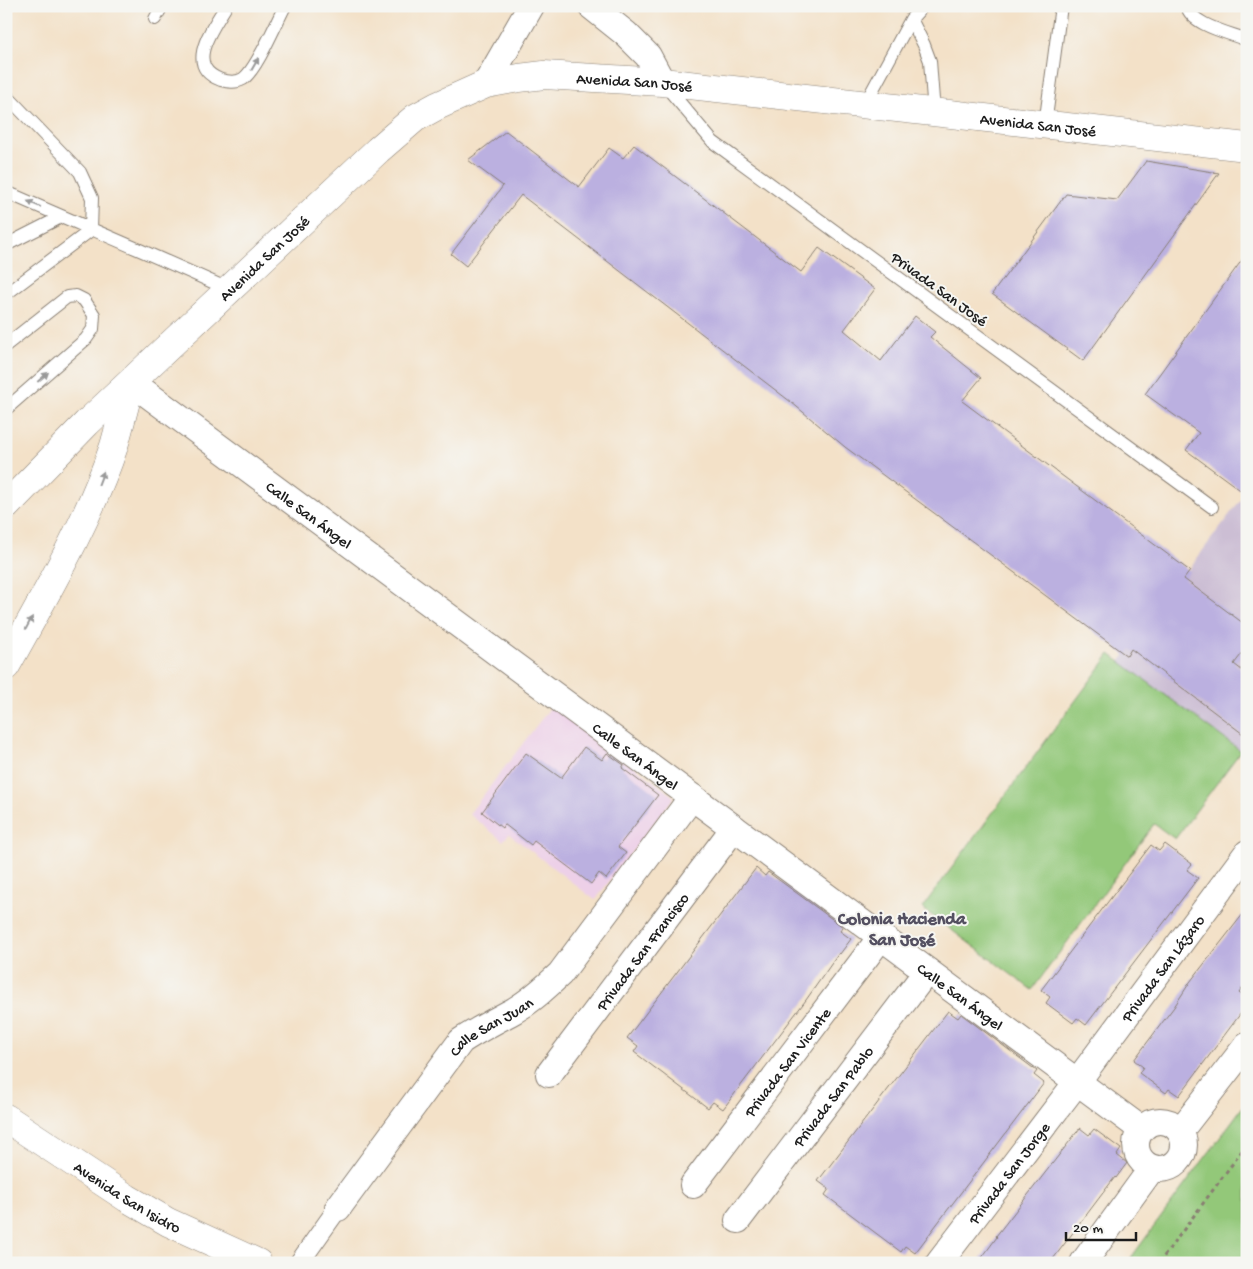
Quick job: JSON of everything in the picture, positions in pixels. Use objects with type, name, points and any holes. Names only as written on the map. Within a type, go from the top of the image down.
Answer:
[{"type":"main road","name":"Avenida San José","points":[[6,506],[87,423],[378,150],[415,118],[486,84],[544,76],[662,82],[1247,147]]},
{"type":"main road","points":[[6,666],[67,554],[95,494],[114,445],[131,382]]},
{"type":"main road","name":"Avenida San Isidro","points":[[6,1118],[127,1198],[168,1222],[258,1263]]},
{"type":"street","points":[[486,84],[531,6]]},
{"type":"street","points":[[591,6],[626,34],[648,56],[662,82]]},
{"type":"street","name":"Calle San Ángel","points":[[131,382],[1141,1129]]},
{"type":"street","name":"Calle San Juan","points":[[299,1263],[461,1041],[531,998],[560,974],[692,797]]},
{"type":"street","name":"Privada San Francisco","points":[[549,1074],[734,828]]},
{"type":"street","name":"Privada San Lázaro","points":[[1077,1082],[1247,853]]},
{"type":"street","name":"Privada San Vicente","points":[[692,1185],[881,937]]},
{"type":"street","name":"Privada San Pablo","points":[[738,1220],[927,971]]},
{"type":"street","points":[[1180,1131],[1247,1045]]},
{"type":"street","name":"Privada San Jorge","points":[[939,1263],[1077,1082]]},
{"type":"street","points":[[1161,1121],[1175,1126],[1180,1131],[1184,1146],[1179,1160],[1166,1168],[1152,1168],[1141,1160],[1136,1148],[1136,1142],[1141,1129],[1146,1124],[1161,1121]]},
{"type":"street","points":[[1083,1263],[1152,1168]]},
{"type":"lane","points":[[155,19],[162,6]]},
{"type":"lane","points":[[226,6],[205,43],[202,54],[204,65],[211,74],[215,78],[228,82],[242,80],[252,70],[285,6]]},
{"type":"lane","points":[[865,104],[910,19],[923,6]]},
{"type":"lane","points":[[1045,125],[1061,6]]},
{"type":"lane","points":[[1186,6],[1193,18],[1201,23],[1247,40]]},
{"type":"lane","points":[[910,19],[930,61],[934,113]]},
{"type":"lane","name":"Privada San José","points":[[662,82],[713,142],[1212,507]]},
{"type":"lane","points":[[6,96],[80,172],[92,198],[91,230]]},
{"type":"lane","points":[[6,192],[230,290]]},
{"type":"lane","points":[[6,245],[62,216]]},
{"type":"lane","points":[[6,294],[91,230]]},
{"type":"lane","points":[[6,345],[67,297],[76,296],[84,300],[94,315],[93,329],[86,339],[6,409]]},
{"type":"path","points":[[1160,1263],[1247,1144]]},
{"type":"shaded area","points":[[1247,491],[1247,755],[1120,662]]},
{"type":"shaded area","points":[[553,704],[674,797],[595,900],[509,834],[503,841],[469,814]]},
{"type":"green space","points":[[1110,654],[1241,751],[1175,839],[1154,824],[1032,990],[922,908]]},
{"type":"green space","points":[[1247,1101],[1247,1263],[1127,1263]]},
{"type":"building","points":[[506,131],[579,187],[609,148],[623,158],[634,145],[801,272],[819,248],[875,289],[844,330],[881,361],[915,316],[935,332],[930,337],[981,378],[962,401],[1190,571],[1184,579],[1247,626],[1247,647],[1234,664],[1247,674],[1247,737],[1131,649],[1127,656],[845,447],[791,402],[521,195],[466,266],[451,254],[503,186],[468,160]]},
{"type":"building","points":[[1146,161],[1219,173],[1083,361],[992,294],[1066,194],[1117,200]]},
{"type":"building","points":[[1247,253],[1247,495],[1186,450],[1199,433],[1145,394]]},
{"type":"building","points":[[584,747],[602,760],[607,753],[624,765],[622,768],[658,795],[618,847],[626,853],[606,879],[599,873],[591,884],[534,841],[531,845],[504,824],[502,828],[482,812],[526,753],[561,778]]},
{"type":"building","points":[[1165,844],[1192,864],[1187,870],[1198,878],[1086,1025],[1077,1018],[1073,1023],[1046,1003],[1050,997],[1041,990],[1151,845],[1159,851]]},
{"type":"building","points":[[756,868],[765,876],[768,872],[843,927],[840,931],[851,939],[723,1109],[713,1102],[708,1108],[634,1052],[638,1046],[627,1038]]},
{"type":"building","points":[[1247,909],[1247,982],[1239,993],[1247,999],[1247,1005],[1179,1096],[1169,1089],[1166,1093],[1139,1073],[1143,1067],[1134,1060],[1174,1007],[1190,982]]},
{"type":"building","points":[[948,1011],[958,1018],[961,1014],[1037,1071],[1034,1075],[1044,1083],[915,1253],[905,1246],[901,1252],[825,1195],[829,1189],[818,1181]]},
{"type":"building","points":[[1080,1128],[1089,1135],[1094,1129],[1121,1149],[1117,1155],[1127,1163],[1116,1178],[1050,1263],[978,1263],[996,1236]]},
{"type":"district","name":"Colonia Hacienda San José","points":[[902,928]]}]
